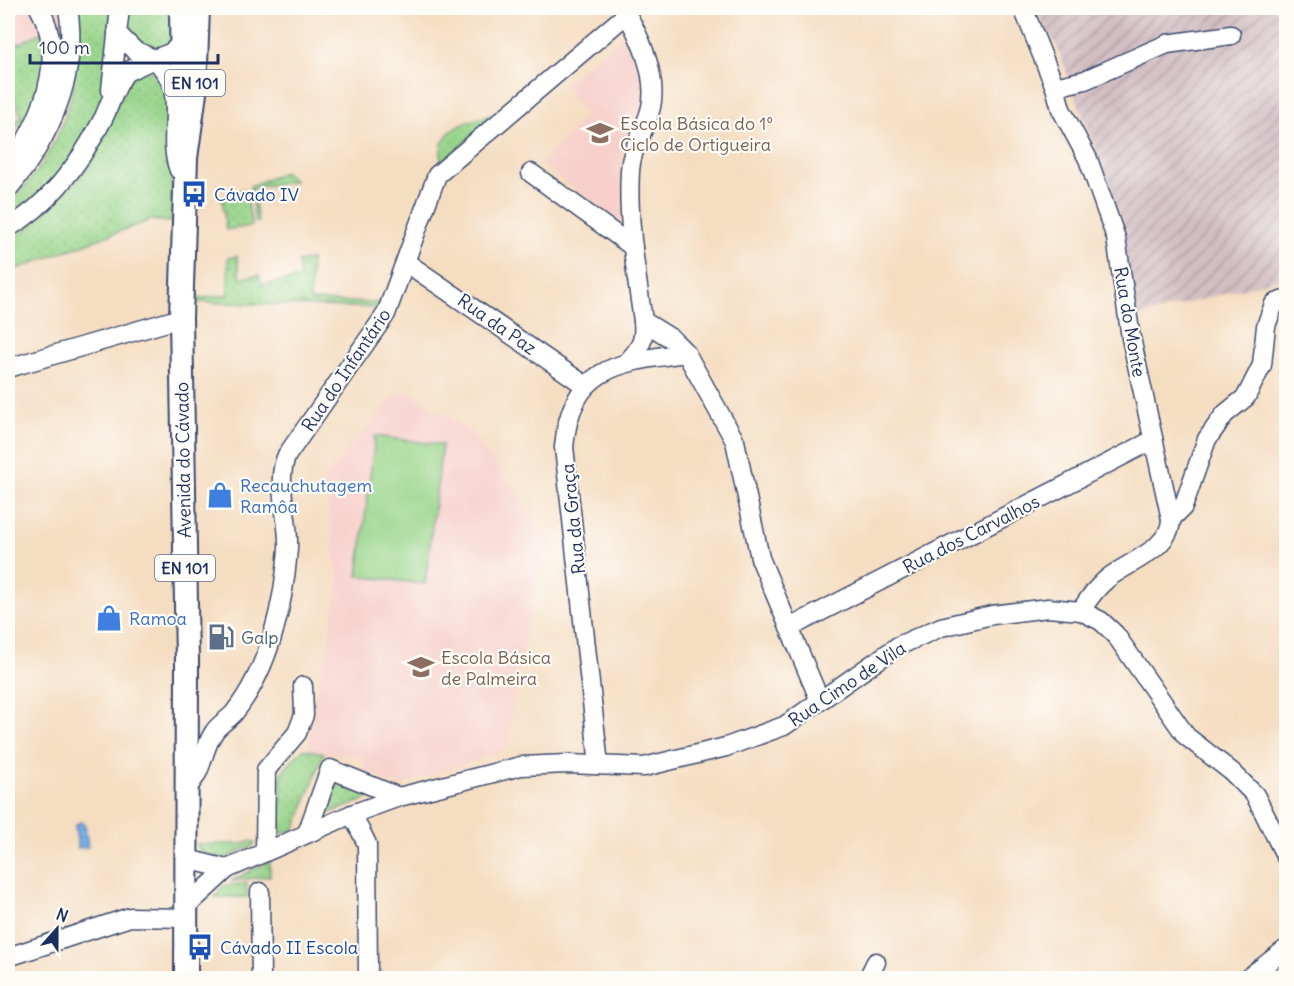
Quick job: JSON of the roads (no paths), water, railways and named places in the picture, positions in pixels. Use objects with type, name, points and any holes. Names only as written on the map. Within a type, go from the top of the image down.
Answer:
[{"type":"main road","name":"Avenida do Cávado","points":[[181,8],[180,47],[186,158],[181,318],[187,859],[186,978]]},
{"type":"main road","name":"Avenida do Cávado","points":[[186,158],[195,93],[198,16]]},
{"type":"street","points":[[8,168],[37,120],[53,49],[50,25],[39,8]]},
{"type":"street","points":[[8,189],[21,148],[56,113],[65,80],[71,31],[68,8]]},
{"type":"street","points":[[109,103],[120,8]]},
{"type":"street","name":"Rua do Monte","points":[[1023,8],[1055,87],[1061,109],[1092,169],[1116,238],[1131,338],[1171,519]]},
{"type":"street","points":[[625,11],[641,43],[653,88],[651,108],[631,156],[633,247],[645,337],[641,347],[629,360]]},
{"type":"street","name":"Rua do Infantário","points":[[186,788],[197,779],[204,752],[214,732],[234,713],[254,682],[273,632],[288,549],[287,514],[281,469],[287,454],[386,314],[407,263],[437,175],[625,11]]},
{"type":"street","points":[[8,228],[23,219],[68,174],[91,142],[126,72],[180,47],[198,16]]},
{"type":"street","points":[[117,33],[134,50],[154,59],[162,66],[175,92],[177,165],[185,186]]},
{"type":"street","points":[[1055,87],[1084,80],[1167,44],[1231,35]]},
{"type":"street","points":[[531,173],[633,247]]},
{"type":"street","name":"Rua da Paz","points":[[407,263],[586,386]]},
{"type":"street","points":[[1081,611],[1090,596],[1107,579],[1164,541],[1171,530],[1171,519],[1183,507],[1207,439],[1225,414],[1246,397],[1262,365],[1266,326],[1274,304],[1287,299]]},
{"type":"street","points":[[8,368],[181,318]]},
{"type":"street","points":[[643,321],[672,339],[686,353],[735,441],[760,558],[820,701]]},
{"type":"street","name":"Rua da Graça","points":[[599,765],[564,447],[572,408],[586,386],[600,373],[629,360],[686,353]]},
{"type":"street","name":"Rua dos Carvalhos","points":[[789,628],[1153,440]]},
{"type":"street","name":"Rua Cimo de Vila","points":[[186,912],[227,869],[352,814],[399,797],[521,766],[644,767],[726,747],[784,726],[898,646],[941,627],[992,615],[1037,610],[1081,611],[1101,621],[1114,634],[1186,736],[1232,772],[1255,795],[1287,857]]},
{"type":"street","points":[[265,852],[266,770],[297,733],[304,715],[303,686]]},
{"type":"street","points":[[307,833],[330,769],[399,797]]},
{"type":"street","points":[[352,814],[367,844],[368,978]]},
{"type":"street","points":[[187,859],[227,869]]},
{"type":"street","points":[[260,892],[261,978]]},
{"type":"street","points":[[8,957],[130,917],[186,912]]},
{"type":"street","points":[[1248,978],[1287,950]]},
{"type":"street","points":[[868,978],[876,962]]},
{"type":"water","points":[[80,822],[85,825],[88,847],[78,848],[75,826]]},
{"type":"place","name":"Escola Básica do 1º Ciclo de Ortigueira","points":[[600,133]]},
{"type":"place","name":"Cávado IV","points":[[194,194]]},
{"type":"place","name":"Recauchutagem Ramôa","points":[[220,495]]},
{"type":"place","name":"Ramoa","points":[[109,618]]},
{"type":"place","name":"Galp","points":[[221,637]]},
{"type":"place","name":"Escola Básica de Palmeira","points":[[421,667]]},
{"type":"place","name":"Cávado II Escola","points":[[200,947]]}]
